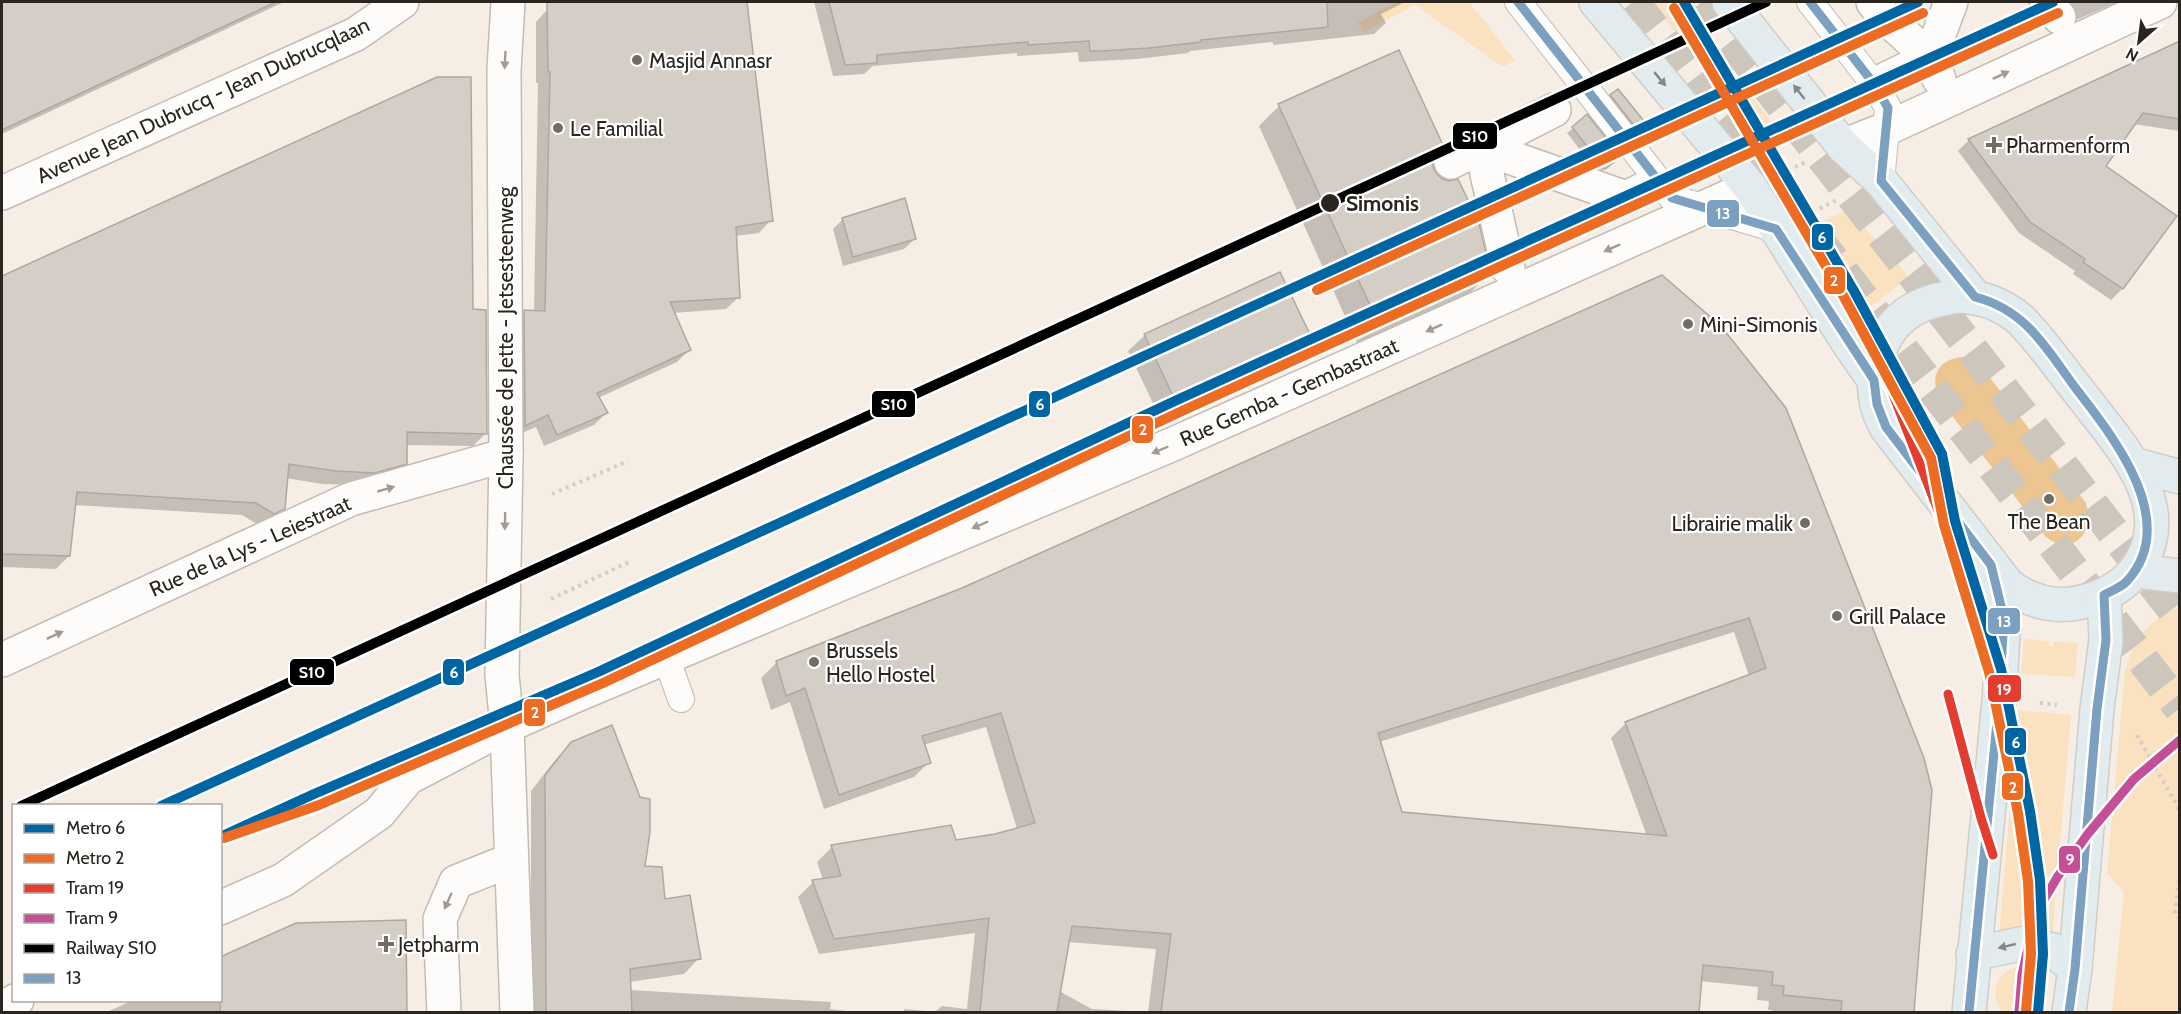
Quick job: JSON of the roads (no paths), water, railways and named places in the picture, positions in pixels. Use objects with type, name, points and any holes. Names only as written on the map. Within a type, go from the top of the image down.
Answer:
[{"type":"main road","points":[[1596,2],[1750,188],[1874,380]]},
{"type":"main road","points":[[1729,2],[1843,146],[1881,181],[1975,297]]},
{"type":"main road","points":[[1958,297],[1975,297],[1995,302],[2010,310],[2021,320],[2133,464],[2147,494],[2152,528],[2150,542],[2136,571],[2125,582],[2104,595],[2079,603],[2050,605],[2019,593],[2008,585],[1879,415],[1875,397],[1876,365],[1894,325],[1915,308],[1958,297]]},
{"type":"main road","points":[[2133,464],[2180,477]]},
{"type":"main road","points":[[1973,1010],[1973,954],[1999,701],[2004,618],[1991,565]]},
{"type":"main road","points":[[2136,571],[2180,576]]},
{"type":"main road","points":[[2068,1012],[2075,969],[2097,709],[2106,640],[2104,595]]},
{"type":"main road","points":[[1973,954],[2025,943],[2053,950],[2075,969]]},
{"type":"street","name":"Avenue Jean Dubrucq - Jean Dubrucqlaan","points":[[2,193],[356,34],[402,2]]},
{"type":"street","name":"Chaussée de Jette - Jetsesteenweg","points":[[508,2],[504,69],[506,459],[502,675],[507,726],[517,1012]]},
{"type":"street","points":[[1873,2],[1935,69]]},
{"type":"street","points":[[1935,69],[1951,2]]},
{"type":"street","points":[[1843,146],[1886,129],[2160,2]]},
{"type":"street","points":[[1889,69],[1935,69]]},
{"type":"street","points":[[1451,162],[1554,110]]},
{"type":"street","points":[[1481,147],[1634,196]]},
{"type":"street","points":[[1481,147],[1508,268]]},
{"type":"street","name":"Rue Gemba - Gembastraat","points":[[222,907],[283,880],[379,813],[408,778],[507,726],[1171,445],[1750,188]]},
{"type":"street","name":"Rue de la Lys - Leiestraat","points":[[2,660],[351,499],[506,459]]},
{"type":"street","points":[[444,1012],[440,919],[456,882],[511,860]]},
{"type":"lane","points":[[1518,2],[1672,198],[1776,229]]},
{"type":"lane","points":[[1810,2],[1874,84],[1888,108],[1881,181]]},
{"type":"lane","points":[[666,657],[681,699]]},
{"type":"tunnel","points":[[1633,2],[2180,708]]},
{"type":"tunnel","points":[[1702,2],[2180,618]]},
{"type":"metro line","name":"6","points":[[1684,2],[1854,291],[1942,454],[1955,521],[2001,669],[2030,811],[2040,880],[2043,954],[2038,1012]]},
{"type":"metro line","name":"6","points":[[165,804],[1918,2]]},
{"type":"metro line","name":"6","points":[[222,836],[598,672],[1177,400],[2053,2]]},
{"type":"metro line","name":"2","points":[[1674,8],[1844,297],[1931,458],[1944,525],[1989,672],[2018,813],[2028,881],[2031,954],[2026,1011]]},
{"type":"metro line","name":"2","points":[[1317,290],[1923,13]]},
{"type":"metro line","name":"2","points":[[224,838],[319,805],[603,683],[1182,411],[2058,13]]},
{"type":"tram line","name":"19","points":[[1889,384],[2001,673],[2023,773],[2032,833],[2037,968],[2033,1012]]},
{"type":"tram line","name":"19","points":[[1948,694],[1993,855]]},
{"type":"tram line","name":"9","points":[[2019,1012],[2022,975],[2033,925],[2042,903],[2087,835],[2134,779],[2180,740]]},
{"type":"rail line","name":"S10","points":[[25,804],[1766,2]]},
{"type":"place","name":"Masjid Annasr","points":[[637,60]]},
{"type":"place","name":"Le Familial","points":[[558,128]]},
{"type":"place","name":"Pharmenform","points":[[1994,145]]},
{"type":"place","name":"Simonis","points":[[1330,203]]},
{"type":"place","name":"Mini-Simonis","points":[[1688,324]]},
{"type":"place","name":"The Bean","points":[[2049,499]]},
{"type":"place","name":"Librairie malik","points":[[1805,523]]},
{"type":"place","name":"Grill Palace","points":[[1837,616]]},
{"type":"place","name":"Brussels Hello Hostel","points":[[814,662]]},
{"type":"place","name":"Jetpharm","points":[[386,944]]}]
